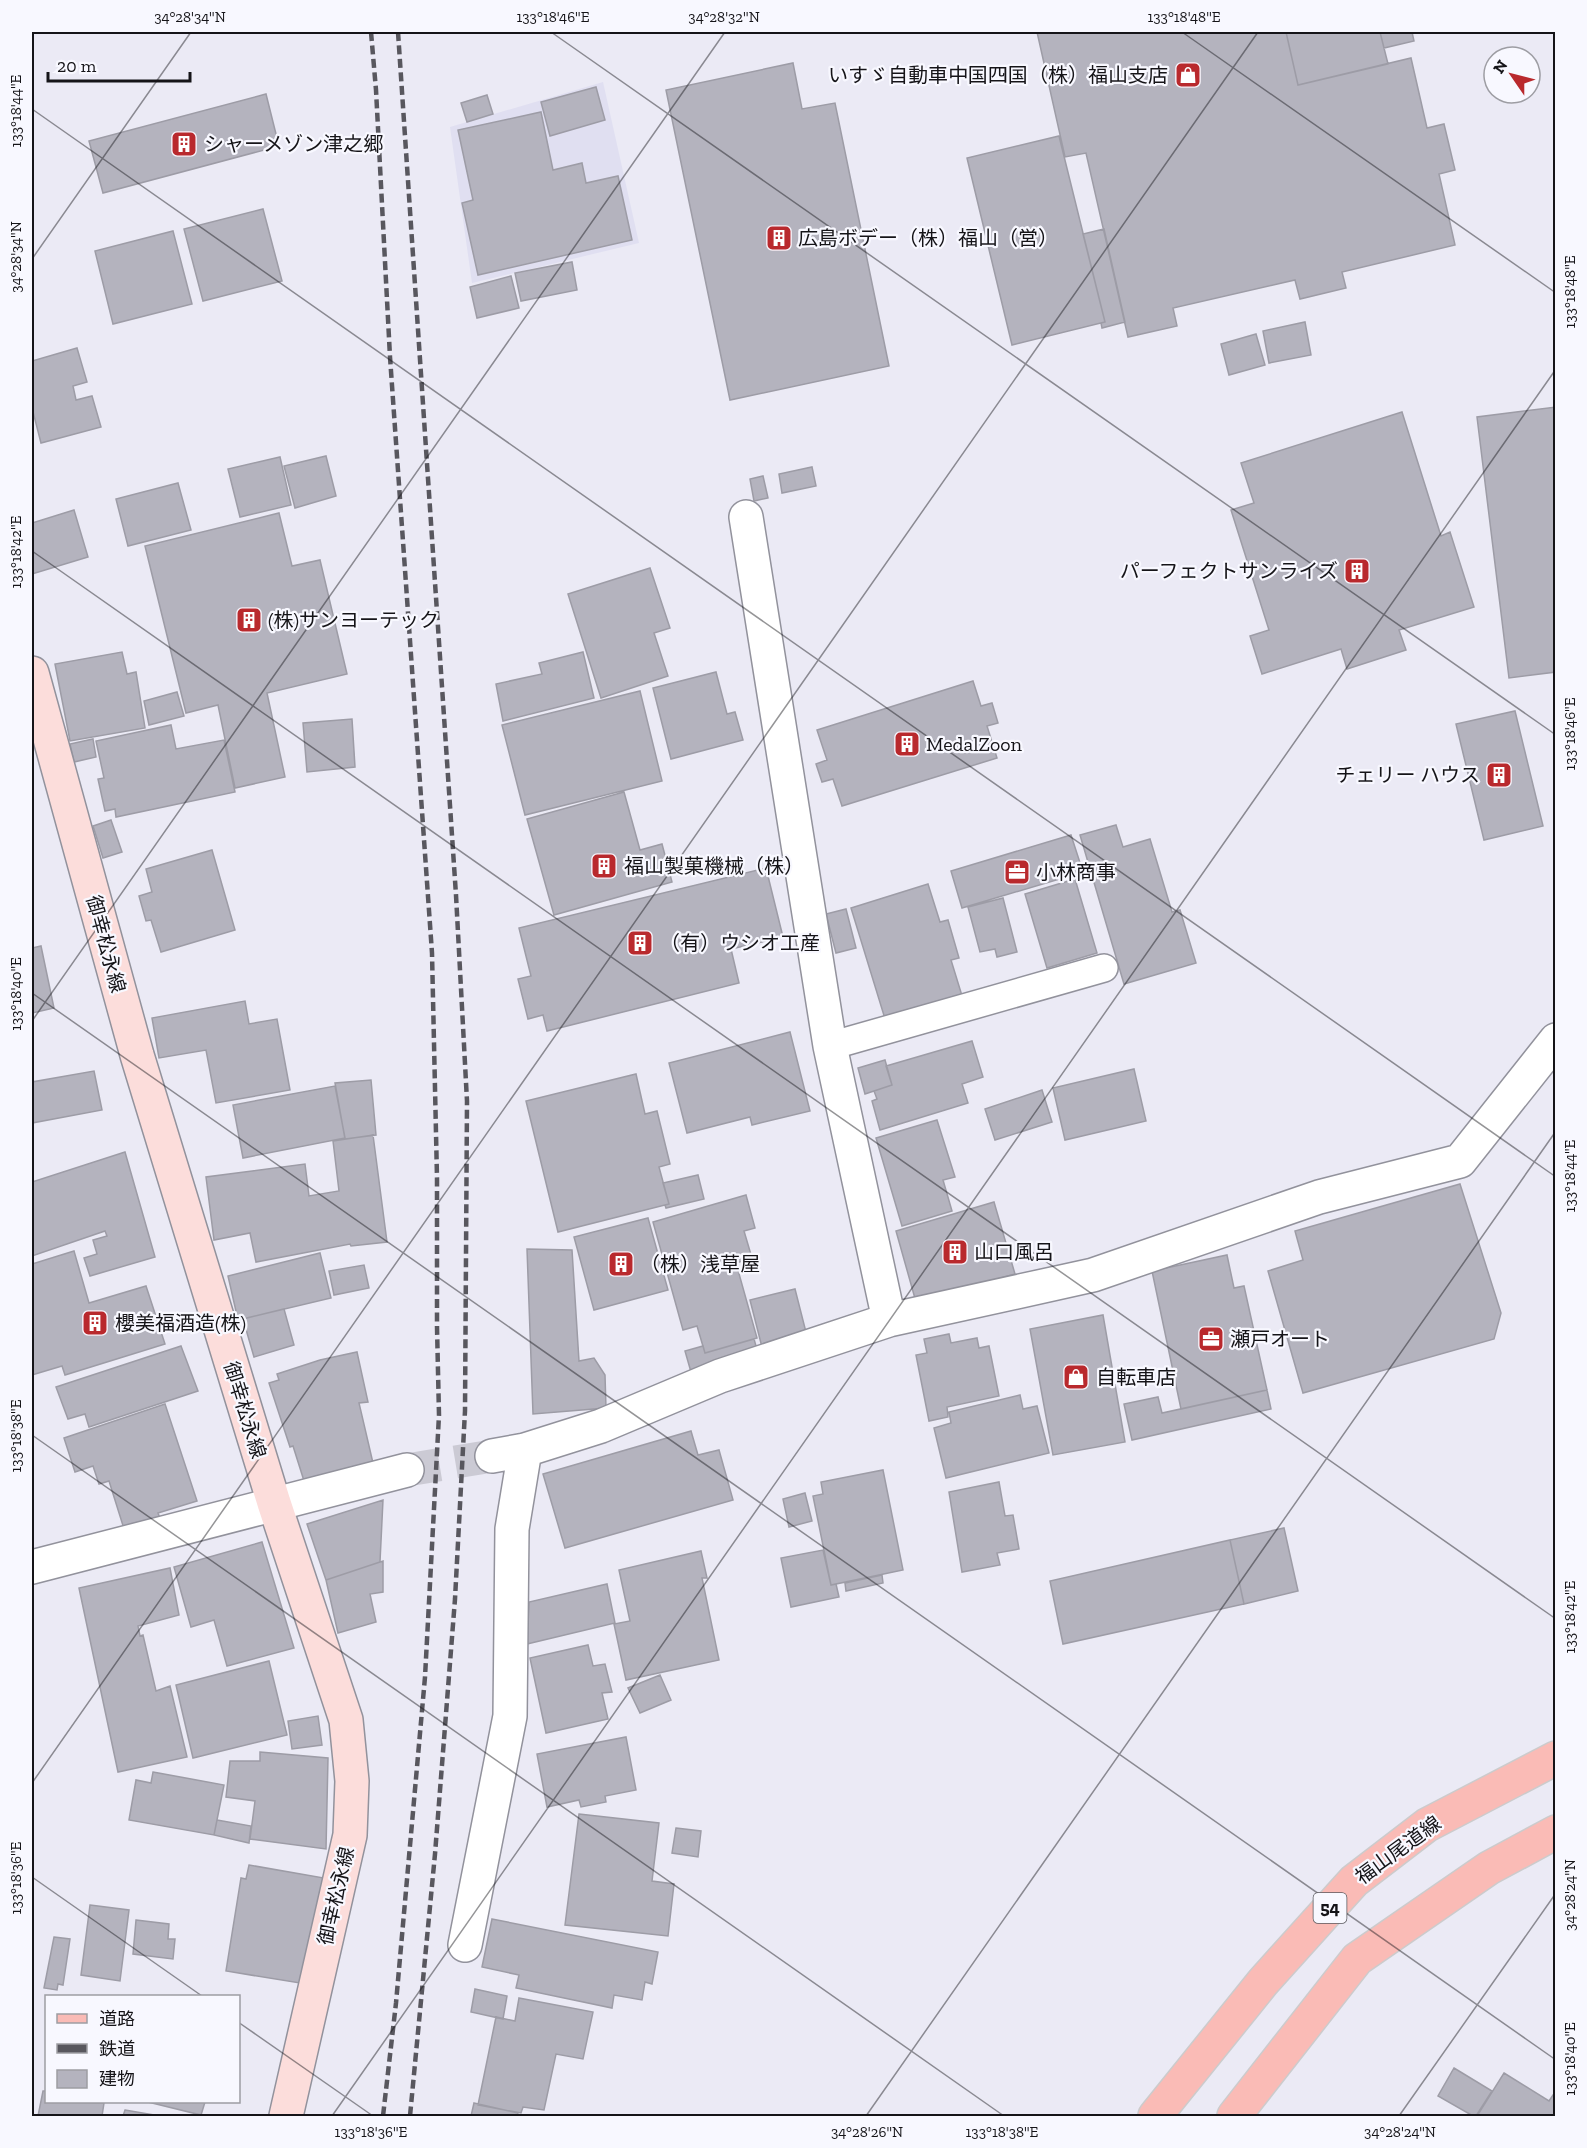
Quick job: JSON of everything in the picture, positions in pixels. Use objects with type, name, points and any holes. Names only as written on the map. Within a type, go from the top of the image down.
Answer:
[{"type":"main road","name":"御幸松永線","points":[[32,673],[137,1055],[274,1503],[346,1720],[352,1781],[350,1835],[286,2116]]},
{"type":"main road","name":"福山尾道線","points":[[1155,2116],[1263,1982],[1354,1881],[1427,1825],[1556,1758]]},
{"type":"main road","points":[[1234,2116],[1357,1959],[1489,1868],[1556,1832]]},
{"type":"street","points":[[746,517],[830,1046],[889,1320]]},
{"type":"street","points":[[492,1456],[525,1450],[601,1426],[720,1376],[889,1320],[1093,1275],[1319,1197],[1460,1161],[1556,1040]]},
{"type":"street","points":[[465,1945],[510,1716],[512,1529],[525,1450]]},
{"type":"street","points":[[32,1567],[407,1470]]},
{"type":"lane","points":[[830,1046],[1104,969]]},
{"type":"shaded area","points":[[603,82],[639,243],[472,283],[450,127]]},
{"type":"building","points":[[1037,32],[1286,32],[1298,85],[1411,58],[1427,128],[1444,124],[1455,170],[1439,174],[1455,245],[1342,272],[1346,288],[1300,299],[1295,280],[1173,308],[1177,326],[1128,337],[1086,153],[1065,157]]},
{"type":"building","points":[[1286,32],[1380,32],[1388,64],[1298,85]]},
{"type":"building","points":[[1380,32],[1412,32],[1414,41],[1384,48]]},
{"type":"building","name":"広島ボデー（株）福山（営）","points":[[793,63],[802,109],[835,103],[889,366],[730,400],[666,90]]},
{"type":"building","points":[[596,87],[605,120],[550,136],[541,102]]},
{"type":"building","name":"シャーメゾン津之郷","points":[[266,94],[279,146],[103,193],[89,141]]},
{"type":"building","points":[[487,95],[493,114],[467,122],[461,103]]},
{"type":"building","points":[[541,112],[553,170],[582,163],[586,183],[618,176],[632,240],[478,275],[462,203],[473,200],[458,130]]},
{"type":"building","points":[[1059,136],[1105,322],[1012,345],[967,158]]},
{"type":"building","points":[[263,209],[282,281],[203,301],[184,229]]},
{"type":"building","points":[[1104,229],[1125,322],[1102,328],[1101,323],[1105,322],[1083,234]]},
{"type":"building","points":[[173,231],[192,304],[113,324],[95,251]]},
{"type":"building","points":[[572,262],[577,290],[521,301],[515,273]]},
{"type":"building","points":[[511,276],[519,308],[477,318],[470,287]]},
{"type":"building","points":[[1305,322],[1311,355],[1269,363],[1263,331]]},
{"type":"building","points":[[1256,334],[1265,365],[1229,375],[1221,344]]},
{"type":"building","points":[[77,348],[87,382],[73,386],[76,400],[92,396],[101,427],[41,443],[32,408],[32,361]]},
{"type":"building","points":[[1556,407],[1556,672],[1509,678],[1477,417]]},
{"type":"building","name":"パーフェクトサンライズ","points":[[1402,412],[1441,536],[1450,532],[1474,607],[1399,630],[1406,650],[1347,669],[1341,649],[1262,674],[1250,636],[1269,630],[1231,510],[1254,503],[1241,463]]},
{"type":"building","points":[[326,456],[336,496],[295,508],[284,466]]},
{"type":"building","points":[[280,457],[291,505],[240,517],[228,469]]},
{"type":"building","points":[[812,467],[816,486],[782,493],[779,474]]},
{"type":"building","points":[[763,476],[768,498],[754,501],[750,479]]},
{"type":"building","points":[[178,483],[191,530],[128,546],[116,499]]},
{"type":"building","points":[[74,510],[88,557],[32,574],[32,523]]},
{"type":"building","name":"(株)サンヨーテック","points":[[279,513],[292,566],[320,560],[347,674],[267,693],[285,777],[235,788],[218,705],[186,713],[145,546]]},
{"type":"building","points":[[650,568],[670,628],[654,633],[668,676],[601,698],[568,594]]},
{"type":"building","points":[[122,652],[127,674],[136,672],[145,728],[70,741],[55,664]]},
{"type":"building","points":[[583,652],[594,698],[503,721],[496,684],[542,674],[539,663]]},
{"type":"building","points":[[716,672],[727,714],[735,712],[743,740],[671,759],[653,688]]},
{"type":"building","name":"MedalZoon","points":[[973,681],[981,706],[992,703],[998,723],[987,726],[997,758],[842,806],[833,779],[822,782],[816,764],[827,760],[817,730]]},
{"type":"building","points":[[640,691],[662,781],[525,815],[502,725]]},
{"type":"building","points":[[177,692],[184,716],[149,725],[144,701]]},
{"type":"building","name":"チェリー ハウス","points":[[1515,711],[1543,826],[1484,840],[1456,724]]},
{"type":"building","points":[[352,719],[355,767],[307,772],[303,723]]},
{"type":"building","points":[[171,725],[176,749],[224,740],[235,792],[116,817],[115,809],[105,811],[98,779],[104,778],[96,741]]},
{"type":"building","points":[[93,739],[96,757],[74,762],[70,744]]},
{"type":"building","name":"福山製菓機械（株）","points":[[624,792],[640,850],[662,844],[672,882],[554,915],[527,819]]},
{"type":"building","points":[[111,820],[122,852],[103,858],[93,826]]},
{"type":"building","points":[[1116,825],[1123,847],[1150,839],[1172,912],[1180,910],[1196,963],[1124,984],[1080,835]]},
{"type":"building","name":"小林商事","points":[[1071,835],[1083,872],[962,908],[951,871]]},
{"type":"building","points":[[212,850],[235,930],[161,952],[151,920],[146,921],[139,896],[152,892],[146,869]]},
{"type":"building","name":"（有）ウシオ工産","points":[[766,868],[783,937],[731,949],[739,983],[547,1031],[543,1015],[528,1019],[518,979],[531,976],[519,928]]},
{"type":"building","points":[[1075,879],[1097,953],[1047,968],[1025,894]]},
{"type":"building","points":[[928,884],[940,922],[948,920],[959,958],[951,960],[963,999],[886,1022],[851,908]]},
{"type":"building","points":[[1003,898],[1017,952],[997,957],[995,949],[980,952],[968,907]]},
{"type":"building","points":[[846,909],[856,948],[836,953],[826,914]]},
{"type":"building","points":[[41,946],[54,1008],[32,1013],[32,948]]},
{"type":"building","points":[[245,1001],[249,1024],[277,1019],[290,1090],[216,1103],[206,1050],[159,1058],[152,1018]]},
{"type":"building","points":[[790,1032],[810,1111],[752,1125],[750,1117],[687,1133],[669,1063]]},
{"type":"building","points":[[972,1041],[983,1077],[962,1084],[968,1103],[880,1130],[872,1101],[877,1099],[874,1091],[892,1085],[886,1066]]},
{"type":"building","points":[[885,1060],[892,1085],[865,1094],[858,1068]]},
{"type":"building","points":[[1134,1069],[1146,1121],[1065,1140],[1053,1088]]},
{"type":"building","points":[[94,1071],[102,1110],[32,1123],[32,1082]]},
{"type":"building","points":[[636,1074],[645,1114],[657,1111],[670,1164],[659,1167],[669,1204],[558,1232],[526,1101]]},
{"type":"building","points":[[371,1080],[376,1135],[345,1139],[335,1083]]},
{"type":"building","points":[[335,1086],[345,1138],[243,1158],[233,1105]]},
{"type":"building","points":[[1042,1090],[1052,1122],[995,1140],[985,1109]]},
{"type":"building","points":[[937,1120],[955,1177],[943,1180],[952,1211],[902,1226],[876,1138]]},
{"type":"building","points":[[373,1135],[387,1242],[351,1246],[350,1244],[256,1262],[250,1233],[214,1240],[206,1177],[305,1164],[309,1196],[339,1191],[333,1141]]},
{"type":"building","points":[[125,1152],[155,1257],[90,1276],[84,1258],[97,1254],[93,1240],[107,1236],[105,1231],[32,1256],[32,1182]]},
{"type":"building","points":[[698,1175],[704,1199],[666,1208],[665,1205],[669,1204],[663,1183]]},
{"type":"building","points":[[1460,1184],[1501,1313],[1494,1339],[1303,1393],[1268,1271],[1303,1260],[1295,1231]]},
{"type":"building","points":[[746,1195],[755,1228],[744,1231],[752,1258],[736,1263],[757,1338],[705,1353],[697,1326],[683,1330],[653,1222]]},
{"type":"building","name":"山口風呂","points":[[994,1202],[1015,1274],[916,1302],[896,1231]]},
{"type":"building","name":"（株）浅草屋","points":[[648,1218],[668,1290],[594,1310],[574,1237]]},
{"type":"building","points":[[527,1249],[572,1250],[579,1361],[594,1358],[605,1375],[606,1408],[533,1414]]},
{"type":"building","name":"櫻美福酒造(株)","points":[[74,1251],[89,1303],[146,1286],[165,1344],[65,1375],[62,1366],[32,1375],[32,1264]]},
{"type":"building","points":[[320,1253],[331,1298],[238,1320],[228,1276]]},
{"type":"building","name":"瀬戸オート","points":[[1227,1255],[1234,1288],[1244,1286],[1267,1390],[1181,1409],[1152,1271]]},
{"type":"building","points":[[364,1265],[369,1288],[334,1295],[329,1271]]},
{"type":"building","points":[[795,1289],[809,1344],[764,1355],[750,1300]]},
{"type":"building","points":[[284,1309],[294,1345],[254,1357],[243,1319]]},
{"type":"building","name":"自転車店","points":[[1103,1315],[1125,1442],[1053,1455],[1030,1329]]},
{"type":"building","points":[[949,1334],[951,1343],[977,1338],[979,1348],[989,1346],[999,1396],[947,1407],[948,1417],[929,1421],[916,1355],[927,1353],[924,1339]]},
{"type":"building","points":[[754,1339],[760,1360],[693,1379],[685,1351],[703,1346],[705,1353]]},
{"type":"building","points":[[181,1346],[198,1391],[89,1427],[85,1414],[68,1419],[56,1387]]},
{"type":"building","points":[[357,1352],[368,1402],[359,1403],[373,1463],[305,1484],[269,1383],[279,1380],[277,1374],[320,1360]]},
{"type":"building","points":[[1267,1390],[1271,1409],[1132,1440],[1124,1404],[1158,1397],[1162,1413]]},
{"type":"building","points":[[1020,1395],[1023,1409],[1037,1406],[1049,1453],[946,1478],[934,1428],[951,1423],[949,1412]]},
{"type":"building","points":[[165,1404],[197,1501],[158,1513],[161,1521],[125,1532],[109,1481],[99,1484],[93,1466],[75,1472],[64,1438]]},
{"type":"building","points":[[691,1431],[698,1455],[719,1450],[733,1500],[565,1548],[543,1474]]},
{"type":"building","points":[[883,1470],[903,1570],[831,1585],[813,1496],[823,1494],[821,1482]]},
{"type":"building","points":[[999,1482],[1005,1516],[1013,1515],[1019,1549],[997,1553],[1000,1565],[962,1572],[949,1492]]},
{"type":"building","points":[[805,1493],[812,1521],[789,1527],[783,1499]]},
{"type":"building","points":[[383,1500],[380,1562],[326,1580],[307,1524]]},
{"type":"building","points":[[1284,1528],[1298,1591],[1244,1604],[1230,1540]]},
{"type":"building","points":[[1230,1540],[1244,1604],[1063,1644],[1050,1581]]},
{"type":"building","points":[[262,1542],[294,1648],[227,1666],[214,1620],[191,1627],[174,1567]]},
{"type":"building","points":[[823,1550],[831,1585],[836,1584],[839,1597],[791,1607],[781,1558]]},
{"type":"building","points":[[701,1551],[707,1578],[702,1578],[719,1660],[626,1680],[614,1624],[630,1621],[619,1570]]},
{"type":"building","points":[[383,1561],[383,1592],[370,1594],[376,1622],[338,1633],[326,1580]]},
{"type":"building","points":[[170,1568],[179,1615],[138,1626],[140,1636],[143,1635],[156,1691],[170,1686],[187,1757],[118,1772],[79,1588]]},
{"type":"building","points":[[882,1575],[883,1583],[846,1591],[845,1583]]},
{"type":"building","points":[[607,1584],[615,1623],[527,1644],[529,1602]]},
{"type":"building","points":[[588,1645],[593,1666],[605,1664],[612,1692],[602,1693],[608,1719],[546,1733],[530,1658]]},
{"type":"building","points":[[269,1661],[287,1735],[193,1758],[176,1685]]},
{"type":"building","points":[[660,1675],[671,1700],[640,1713],[628,1688]]},
{"type":"building","points":[[318,1716],[322,1745],[292,1749],[288,1721]]},
{"type":"building","points":[[626,1737],[636,1790],[605,1796],[606,1802],[581,1807],[579,1800],[547,1807],[537,1754]]},
{"type":"building","points":[[260,1752],[328,1758],[326,1849],[250,1839],[255,1801],[226,1797],[230,1761],[260,1761]]},
{"type":"building","points":[[153,1772],[224,1785],[214,1835],[129,1820],[136,1780],[151,1783]]},
{"type":"building","points":[[579,1814],[659,1823],[652,1881],[674,1884],[668,1936],[565,1925]]},
{"type":"building","points":[[217,1820],[251,1826],[249,1843],[214,1835]]},
{"type":"building","points":[[676,1828],[701,1831],[698,1857],[672,1853]]},
{"type":"building","points":[[249,1865],[324,1878],[306,1984],[226,1971],[241,1878],[246,1879]]},
{"type":"building","points":[[90,1905],[129,1910],[120,1981],[81,1975]]},
{"type":"building","points":[[492,1919],[658,1952],[652,1984],[645,1982],[642,2000],[614,1995],[612,2008],[516,1988],[519,1975],[482,1967]]},
{"type":"building","points":[[136,1920],[169,1924],[168,1939],[175,1939],[173,1959],[133,1954]]},
{"type":"building","points":[[54,1937],[70,1939],[63,1985],[58,1984],[57,1990],[44,1988]]},
{"type":"building","points":[[475,1989],[507,1996],[503,2019],[471,2012]]},
{"type":"building","points":[[519,1998],[593,2012],[583,2059],[556,2054],[544,2110],[523,2107],[521,2113],[478,2105],[496,2017],[515,2021]]},
{"type":"building","points":[[1454,2068],[1492,2091],[1476,2116],[1438,2096]]},
{"type":"building","points":[[1504,2073],[1549,2101],[1553,2095],[1556,2097],[1556,2116],[1477,2116]]},
{"type":"building","points":[[43,2091],[45,2091],[45,2103],[104,2103],[102,2116],[38,2116]]},
{"type":"building","points":[[152,2103],[205,2103],[201,2115]]},
{"type":"building","points":[[474,2103],[518,2113],[517,2116],[471,2116]]},
{"type":"building","points":[[125,2110],[160,2116],[123,2116]]},
{"type":"tunnel","points":[[407,1470],[492,1456]]},
{"type":"railway","points":[[371,32],[390,357],[432,953],[439,1415],[425,1677],[396,2003],[383,2116]]},
{"type":"railway","points":[[398,32],[456,895],[467,1101],[465,1411],[455,1599],[435,1854],[410,2116]]},
{"type":"place","name":"いすゞ自動車中国四国（株）福山支店","points":[[1188,75]]},
{"type":"place","name":"シャーメゾン津之郷","points":[[184,144]]},
{"type":"place","name":"広島ボデー（株）福山（営）","points":[[779,238]]},
{"type":"place","name":"パーフェクトサンライズ","points":[[1357,571]]},
{"type":"place","name":"(株)サンヨーテック","points":[[249,620]]},
{"type":"place","name":"MedalZoon","points":[[907,744]]},
{"type":"place","name":"チェリー ハウス","points":[[1499,775]]},
{"type":"place","name":"福山製菓機械（株）","points":[[604,866]]},
{"type":"place","name":"小林商事","points":[[1017,872]]},
{"type":"place","name":"（有）ウシオ工産","points":[[640,943]]},
{"type":"place","name":"山口風呂","points":[[955,1252]]},
{"type":"place","name":"（株）浅草屋","points":[[621,1264]]},
{"type":"place","name":"櫻美福酒造(株)","points":[[95,1323]]},
{"type":"place","name":"瀬戸オート","points":[[1211,1339]]},
{"type":"place","name":"自転車店","points":[[1076,1377]]}]
